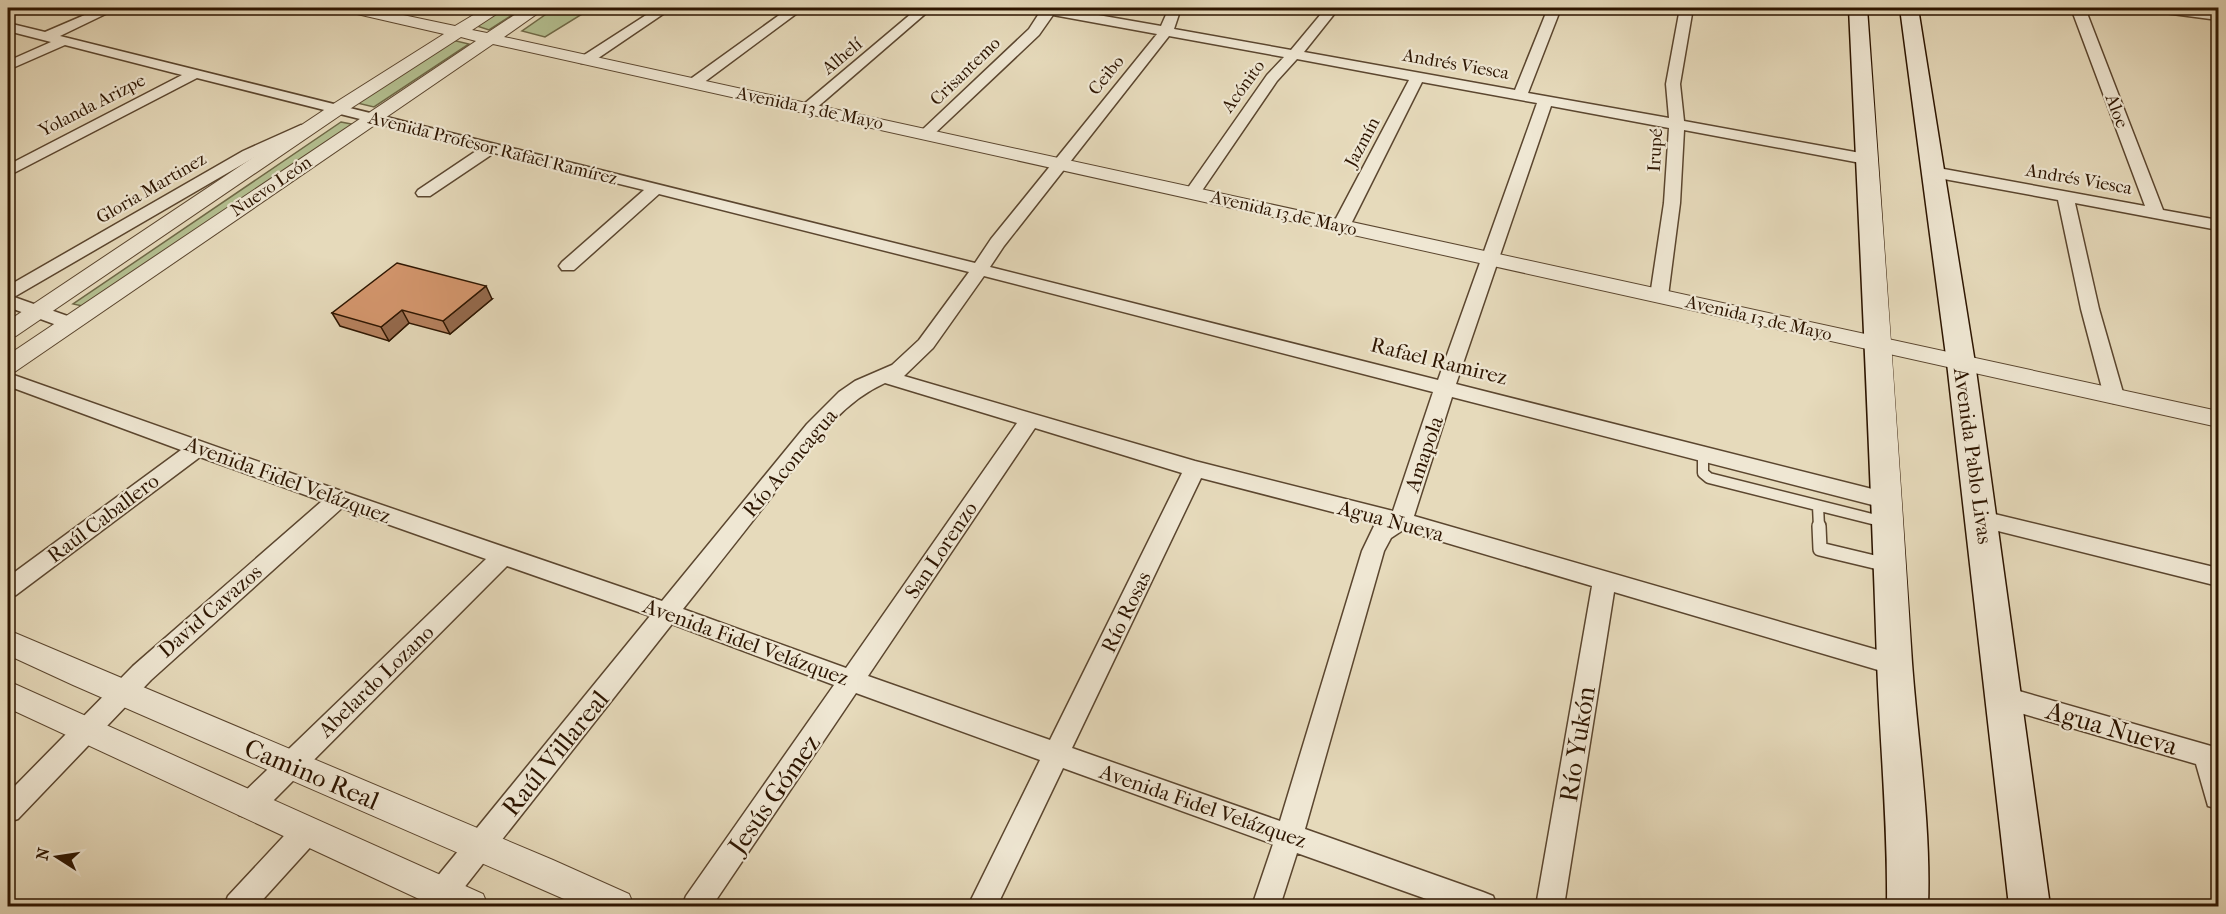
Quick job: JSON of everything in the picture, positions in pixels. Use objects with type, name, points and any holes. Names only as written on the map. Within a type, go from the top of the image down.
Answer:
[{"type":"main road","points":[[1858,8],[1895,664],[1908,840],[1908,906]]},
{"type":"main road","name":"Avenida Pablo Livas","points":[[1909,8],[1961,363],[2030,906]]},
{"type":"street","points":[[48,36],[111,8]]},
{"type":"street","name":"Avenida 13 de Mayo","points":[[350,8],[809,107],[2218,419]]},
{"type":"street","name":"Nuevo León","points":[[8,331],[316,123],[495,8]]},
{"type":"street","name":"Nuevo León","points":[[8,366],[535,8]]},
{"type":"street","points":[[586,60],[665,8]]},
{"type":"street","points":[[694,83],[797,8]]},
{"type":"street","name":"Alhelí","points":[[809,107],[925,8]]},
{"type":"street","name":"Andrés Viesca","points":[[1045,8],[1866,159]]},
{"type":"street","name":"Crisantemo","points":[[927,133],[1034,32],[1046,16],[1045,8]]},
{"type":"street","name":"Ceibo","points":[[1061,163],[1166,31],[1175,8]]},
{"type":"street","name":"Acónito","points":[[1193,192],[1260,93],[1333,8]]},
{"type":"street","points":[[1520,95],[1555,8]]},
{"type":"street","name":"Irupé","points":[[1659,296],[1672,203],[1677,125],[1673,84],[1687,8]]},
{"type":"street","name":"Aloe","points":[[2078,8],[2156,213]]},
{"type":"street","points":[[2157,8],[2218,15],[2216,8]]},
{"type":"street","name":"Avenida Profesor Rafael Ramírez","points":[[8,27],[978,269]]},
{"type":"street","points":[[8,66],[64,41]]},
{"type":"street","name":"Yolanda Arizpe","points":[[8,171],[194,74]]},
{"type":"street","name":"Jazmín","points":[[1341,226],[1418,77]]},
{"type":"street","name":"Amapola","points":[[1401,521],[1489,257],[1546,100]]},
{"type":"street","name":"Gloria Martinez","points":[[8,293],[249,154],[316,123]]},
{"type":"street","points":[[424,193],[491,148]]},
{"type":"street","name":"Río Aconcagua","points":[[668,613],[826,415],[862,386],[886,377],[913,358],[926,344],[948,316],[978,269],[1061,163]]},
{"type":"street","name":"Andrés Viesca","points":[[1933,172],[2218,225]]},
{"type":"street","points":[[568,266],[655,189]]},
{"type":"street","points":[[2065,196],[2090,309],[2114,396]]},
{"type":"street","name":"Rafael Ramirez","points":[[978,269],[1764,468],[1888,512]]},
{"type":"street","points":[[8,301],[69,324]]},
{"type":"street","name":"Agua Nueva","points":[[886,377],[1195,469],[1401,521],[1604,582],[1895,664]]},
{"type":"street","name":"Avenida Fidel Velázquez","points":[[8,379],[1483,906]]},
{"type":"street","name":"San Lorenzo","points":[[852,681],[1030,420]]},
{"type":"street","name":"Raúl Caballero","points":[[8,589],[199,447]]},
{"type":"street","name":"Río Rosas","points":[[982,906],[1195,469]]},
{"type":"street","name":"David Cavazos","points":[[8,810],[55,764],[121,693],[195,624],[339,499]]},
{"type":"street","points":[[1982,519],[2218,578]]},
{"type":"street","points":[[1266,906],[1377,539],[1382,532],[1401,521]]},
{"type":"street","name":"Abelardo Lozano","points":[[249,806],[503,556]]},
{"type":"street","name":"Río Yukón","points":[[1550,906],[1604,582]]},
{"type":"street","name":"Raúl Villareal","points":[[442,893],[668,613]]},
{"type":"street","name":"Camino Real","points":[[8,642],[121,693],[291,764],[617,906]]},
{"type":"street","name":"Jesús Gómez","points":[[696,906],[852,681]]},
{"type":"street","points":[[8,694],[471,906]]},
{"type":"street","name":"Agua Nueva","points":[[2005,698],[2213,757]]},
{"type":"street","points":[[2213,757],[2218,797]]},
{"type":"street","points":[[238,906],[306,832]]},
{"type":"lane","points":[[1704,452],[1703,473],[1709,478],[1818,506],[1888,512]]},
{"type":"lane","points":[[1764,468],[1766,492]]},
{"type":"lane","points":[[1818,506],[1820,549],[1891,565]]},
{"type":"green space","points":[[499,8],[523,8],[489,30],[474,25]]},
{"type":"green space","points":[[555,8],[592,8],[545,37],[522,31]]},
{"type":"green space","points":[[452,40],[469,44],[374,107],[357,103]]},
{"type":"green space","points":[[341,122],[356,125],[87,307],[73,304]]},
{"type":"building","points":[[397,263],[486,286],[443,321],[402,310],[381,327],[332,313]]}]
